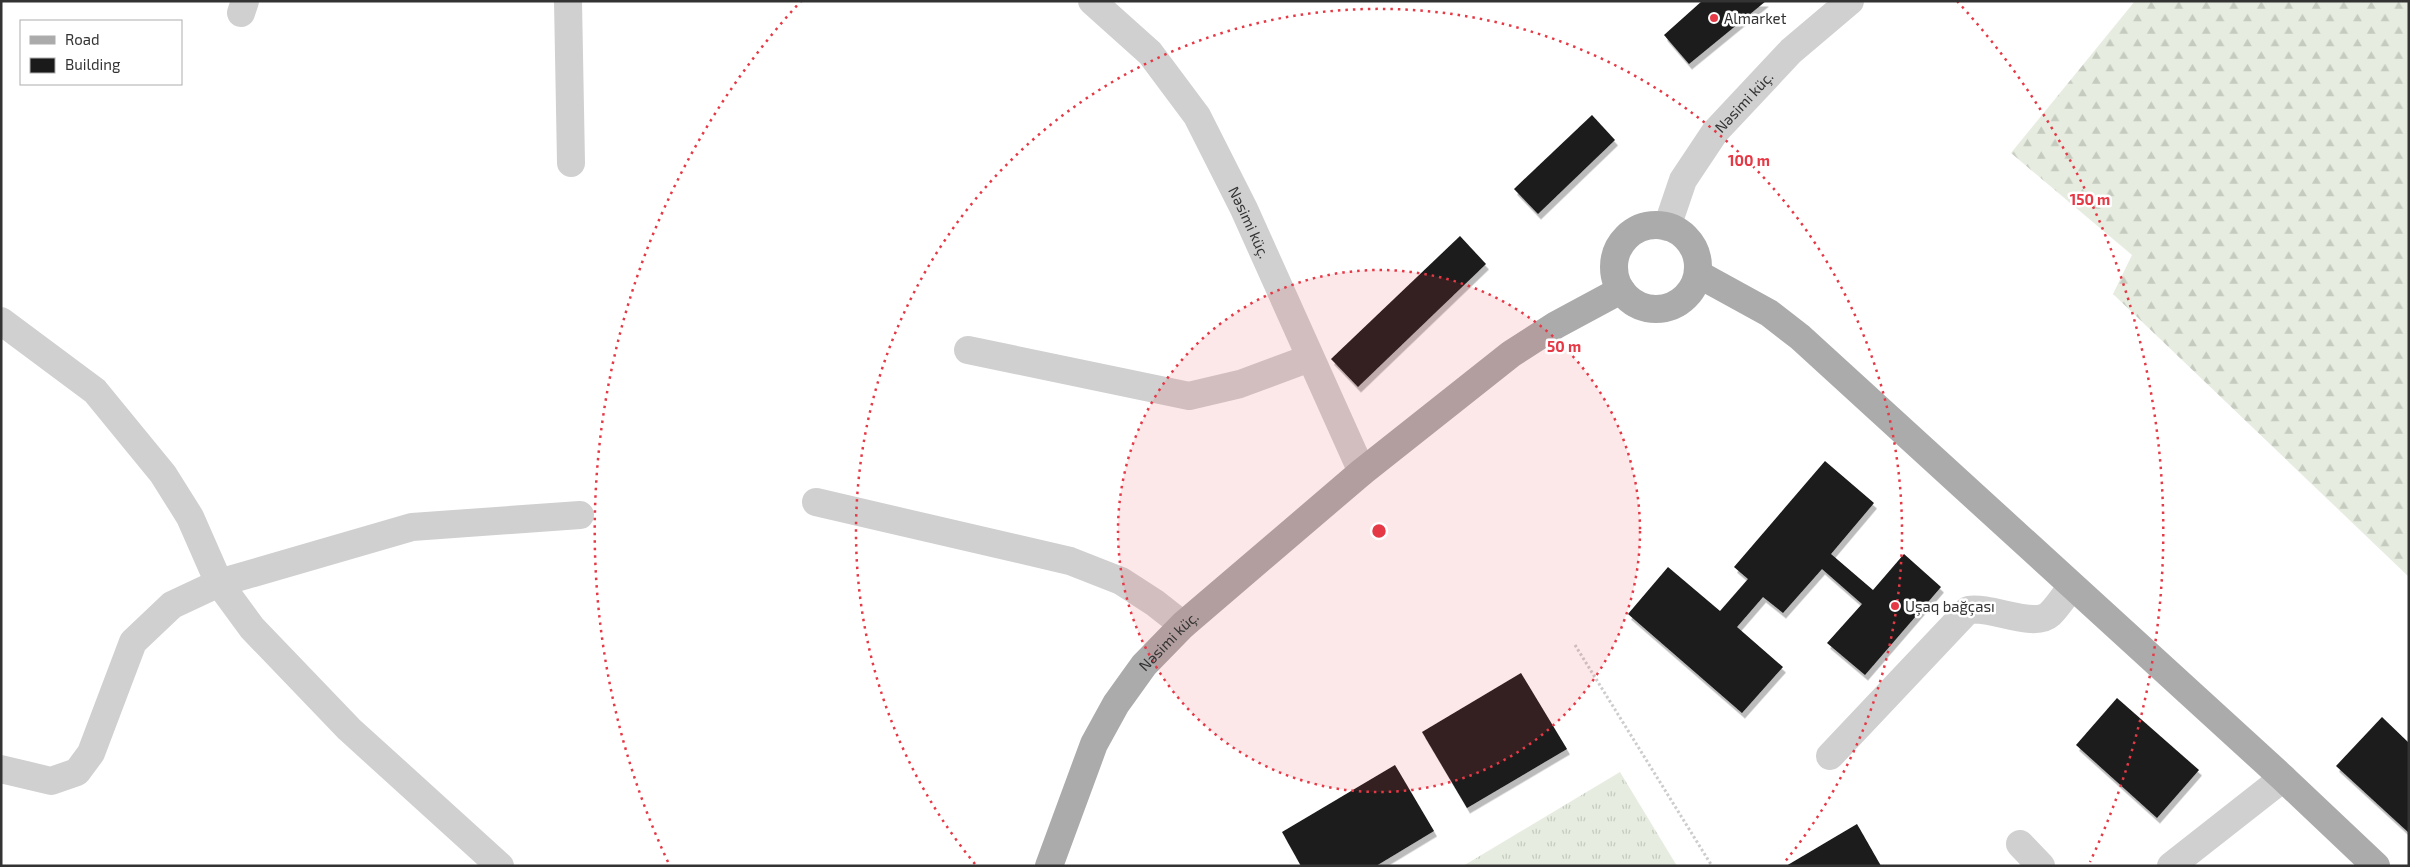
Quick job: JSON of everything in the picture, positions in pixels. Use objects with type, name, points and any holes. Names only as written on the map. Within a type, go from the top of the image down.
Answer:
[{"type":"main road","points":[[1647,226],[1667,226],[1684,236],[1696,254],[1698,274],[1690,292],[1675,306],[1655,310],[1635,304],[1621,290],[1614,271],[1617,251],[1629,235],[1647,226]]},
{"type":"main road","points":[[1698,274],[1769,314],[1800,337],[2283,778],[2376,866]]},
{"type":"main road","name":"Nəsimi küç.","points":[[1053,863],[1094,744],[1116,704],[1144,665],[1183,625],[1362,472],[1511,354],[1556,325],[1621,290]]},
{"type":"street","points":[[568,1],[571,163]]},
{"type":"street","name":"Nəsimi küç.","points":[[1092,1],[1150,53],[1197,116],[1244,209],[1362,472]]},
{"type":"street","name":"Nəsimi küç.","points":[[1667,226],[1684,180],[1715,132],[1791,51],[1850,1]]},
{"type":"street","points":[[1,321],[95,391],[163,474],[186,510],[219,583],[252,628],[349,729],[500,866]]},
{"type":"street","points":[[968,350],[1189,396],[1240,384],[1310,358]]},
{"type":"street","points":[[816,502],[1070,561],[1121,581],[1156,603],[1183,625]]},
{"type":"street","points":[[1,769],[51,781],[77,772],[91,753],[133,642],[172,605],[219,583],[412,527],[580,514]]},
{"type":"street","points":[[1830,756],[1968,610],[1980,608],[2034,621],[2049,615],[2072,586]]},
{"type":"street","points":[[2171,866],[2283,778]]},
{"type":"street","points":[[2020,844],[2041,866]]},
{"type":"path","points":[[1575,645],[1712,866]]},
{"type":"green space","points":[[2135,1],[2409,1],[2409,577],[2113,294],[2132,255],[2011,153]]},
{"type":"green space","points":[[1620,772],[1677,866],[1463,866]]},
{"type":"building","name":"Almarket","points":[[1702,1],[1766,1],[1689,64],[1664,35]]},
{"type":"building","points":[[1592,115],[1615,140],[1538,214],[1514,189]]},
{"type":"building","points":[[1460,236],[1486,264],[1358,387],[1331,359]]},
{"type":"building","points":[[1825,461],[1874,503],[1831,554],[1873,590],[1904,554],[1941,587],[1865,675],[1827,643],[1862,604],[1822,569],[1783,613],[1763,597],[1737,627],[1783,667],[1742,713],[1628,614],[1668,567],[1720,611],[1748,579],[1734,567]]},
{"type":"building","points":[[1521,673],[1567,749],[1467,808],[1422,732]]},
{"type":"building","points":[[2117,698],[2199,770],[2157,818],[2076,745]]},
{"type":"building","points":[[2382,717],[2409,743],[2409,833],[2336,766]]},
{"type":"building","points":[[1395,765],[1434,831],[1376,866],[1301,866],[1282,832]]},
{"type":"building","points":[[1857,824],[1881,866],[1786,866]]},
{"type":"place","name":"Almarket","points":[[1714,18]]},
{"type":"place","name":"Uşaq bağçası","points":[[1895,606]]}]
